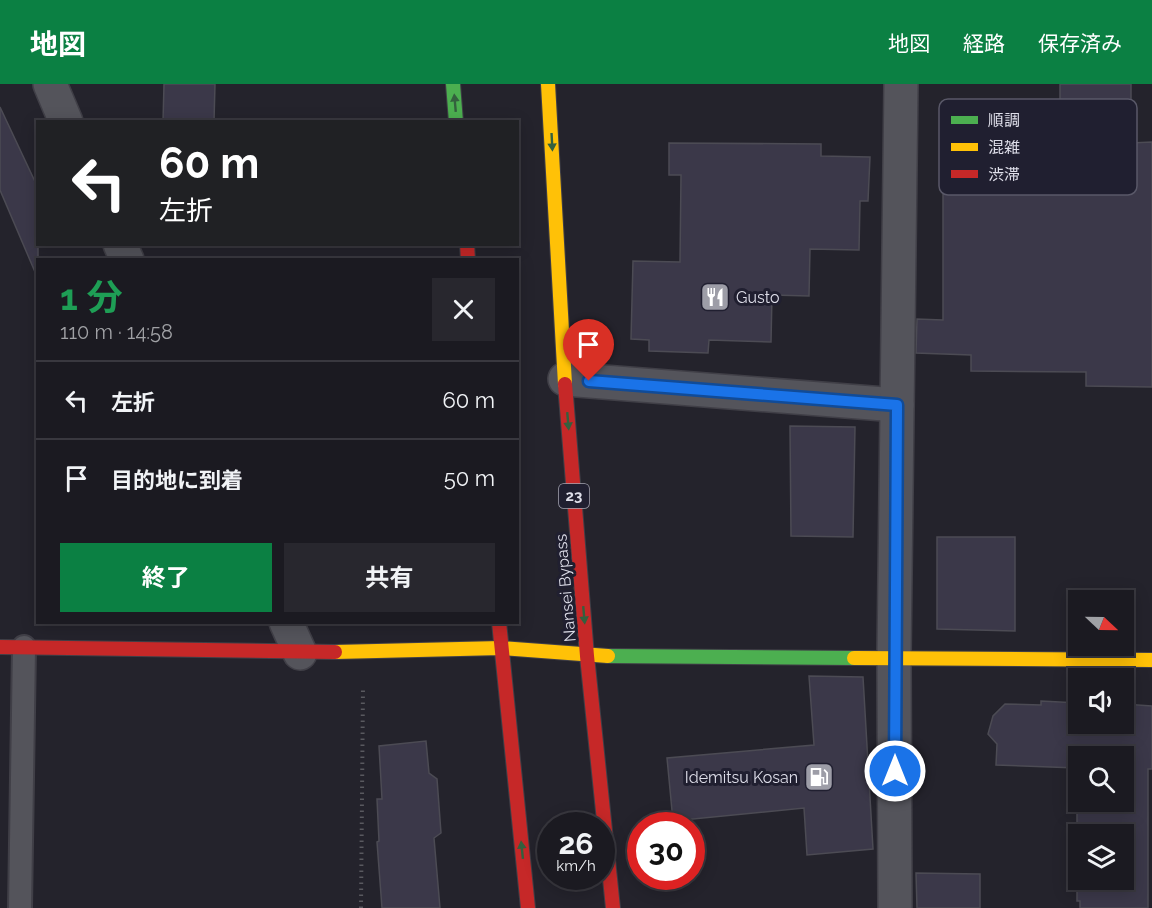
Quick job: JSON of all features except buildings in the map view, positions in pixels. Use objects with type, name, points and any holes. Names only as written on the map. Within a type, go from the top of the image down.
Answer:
[{"type":"main road","points":[[453,84],[456,120]]},
{"type":"main road","name":"Nansei Bypass","points":[[548,84],[565,379],[587,656],[613,908]]},
{"type":"main road","points":[[499,624],[528,908]]},
{"type":"main road","points":[[0,647],[300,653],[501,648],[587,656],[1152,660]]},
{"type":"street","points":[[50,84],[65,120]]},
{"type":"street","points":[[895,908],[894,657],[901,84]]},
{"type":"street","points":[[565,379],[897,405]]},
{"type":"street","points":[[287,624],[300,653]]},
{"type":"lane","points":[[20,908],[24,647]]},
{"type":"path","points":[[361,908],[363,651]]},
{"type":"traffic: fast","points":[[453,84],[456,120]]},
{"type":"traffic: fast","points":[[608,656],[854,658]]},
{"type":"traffic: slow","points":[[548,84],[565,384]]},
{"type":"traffic: slow","points":[[335,652],[501,648],[608,656]]},
{"type":"traffic: slow","points":[[854,658],[1152,660]]},
{"type":"traffic: jam","points":[[467,246],[468,258]]},
{"type":"traffic: jam","points":[[565,384],[587,656],[613,908]]},
{"type":"traffic: jam","points":[[499,624],[528,908]]},
{"type":"traffic: jam","points":[[0,647],[335,652]]},
{"type":"place","name":"Gusto","points":[[715,297]]},
{"type":"place","name":"Idemitsu Kosan","points":[[819,777]]},
{"type":"route","points":[[589,381],[897,405],[895,771]]}]
